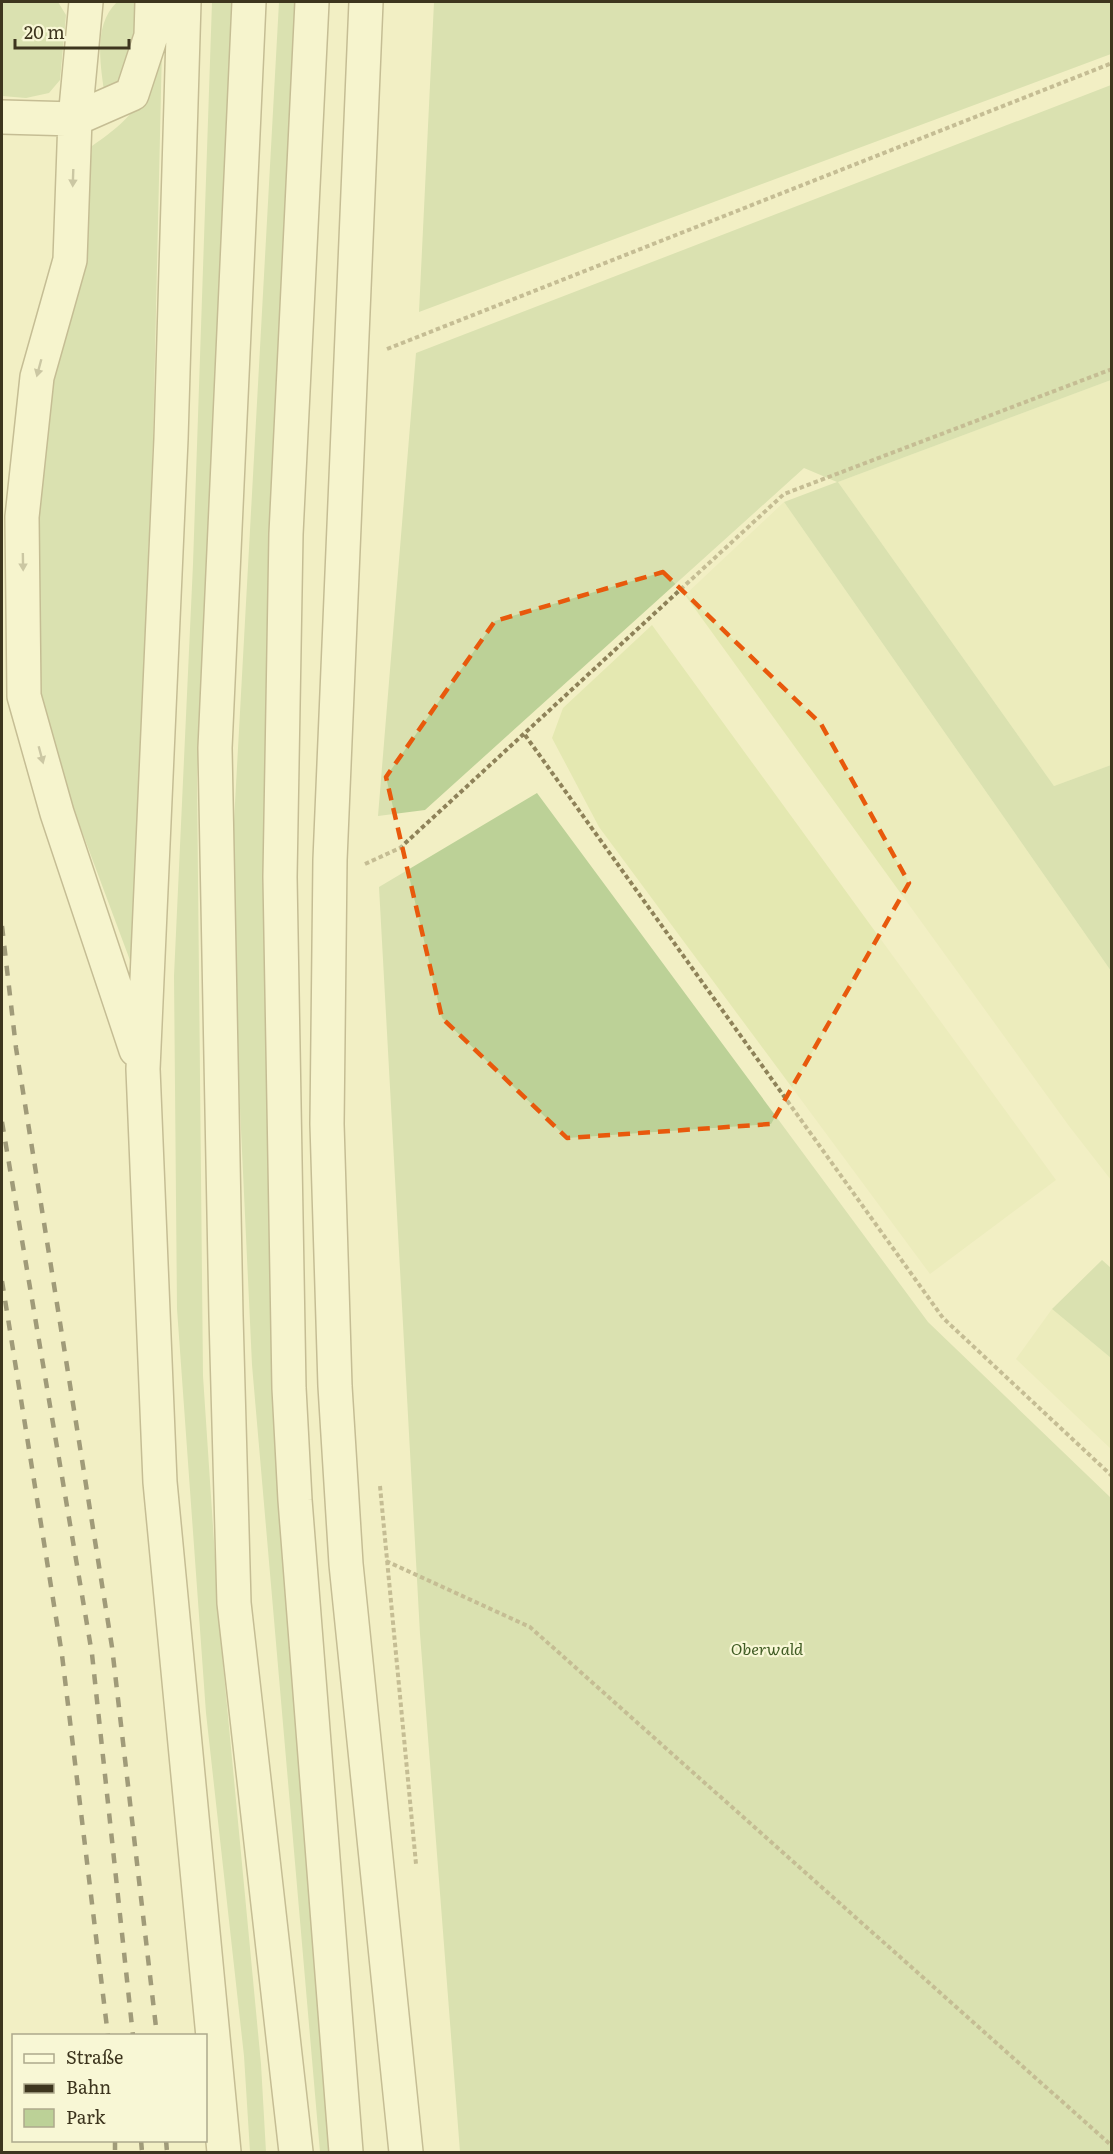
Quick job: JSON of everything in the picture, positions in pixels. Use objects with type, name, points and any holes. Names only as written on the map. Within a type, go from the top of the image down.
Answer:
[{"type":"street","points":[[86,2],[75,119],[70,260],[37,377],[22,517],[24,696],[57,813],[143,1069]]},
{"type":"street","points":[[2,117],[75,119],[132,94],[151,36],[152,2]]},
{"type":"street","points":[[184,2],[171,439],[143,1069],[160,1482],[224,2152]]},
{"type":"street","points":[[249,2],[215,748],[226,1316],[234,1603],[296,2152]]},
{"type":"street","points":[[312,2],[286,534],[280,877],[287,1293],[295,1500],[346,2152]]},
{"type":"street","points":[[366,2],[330,860],[327,1124],[335,1386],[346,1564],[406,2152]]},
{"type":"path","points":[[386,338],[385,350],[1112,63]]},
{"type":"path","points":[[330,860],[366,864],[400,848],[784,494],[1112,369]]},
{"type":"path","points":[[525,735],[943,1318],[1112,1476]]},
{"type":"path","points":[[366,876],[367,852]]},
{"type":"path","points":[[380,1478],[416,1869]]},
{"type":"path","points":[[346,1564],[388,1561],[530,1627],[1112,2146]]},
{"type":"highlighted area","points":[[663,572],[821,724],[909,883],[771,1124],[567,1138],[442,1018],[386,777],[495,621]]},
{"type":"green space","points":[[2,2],[58,2],[66,15],[60,80],[49,93],[26,98],[2,96]]},
{"type":"green space","points":[[117,2],[138,2],[137,44],[125,75],[105,98],[100,60],[101,35],[109,12]]},
{"type":"green space","points":[[212,2],[234,2],[197,777],[203,1376],[220,1632],[261,2064],[266,2152],[250,2152],[244,2056],[206,1713],[177,1309],[174,976],[193,564]]},
{"type":"green space","points":[[279,2],[307,2],[270,1046],[347,2152],[320,2152],[252,1365],[230,894]]},
{"type":"green space","points":[[434,2],[1111,2],[1111,54],[419,312]]},
{"type":"green space","points":[[162,48],[153,442],[131,963],[52,751],[32,652],[37,505],[43,433],[63,332],[78,286],[92,146],[130,115],[138,104],[150,81]]},
{"type":"green space","points":[[1111,85],[1111,380],[838,482],[1054,786],[1111,765],[1111,971],[784,502],[837,482],[804,468],[425,810],[378,816],[416,353]]},
{"type":"green space","points":[[1111,380],[1111,765],[1054,786],[838,482]]},
{"type":"green space","points":[[784,502],[1111,971],[1111,1180],[1069,1126],[685,595]]},
{"type":"green space","points":[[652,625],[1056,1180],[930,1274],[599,827],[552,738],[563,708]]},
{"type":"green space","name":"Oberwald","points":[[537,793],[928,1322],[1111,1498],[1111,2152],[460,2152],[420,1634],[379,887]]},
{"type":"green space","points":[[1102,1260],[1111,1268],[1111,1358],[1052,1309]]},
{"type":"green space","points":[[1052,1309],[1111,1358],[1111,1449],[1016,1359]]},
{"type":"railway","points":[[2,926],[16,1048],[112,1647],[157,2034]]},
{"type":"railway","points":[[2,1122],[92,1654],[133,2034]]},
{"type":"railway","points":[[2,1281],[62,1655],[108,2034]]},
{"type":"railway","points":[[115,2142],[115,2152]]},
{"type":"railway","points":[[141,2142],[142,2152]]},
{"type":"railway","points":[[166,2142],[167,2152]]}]
